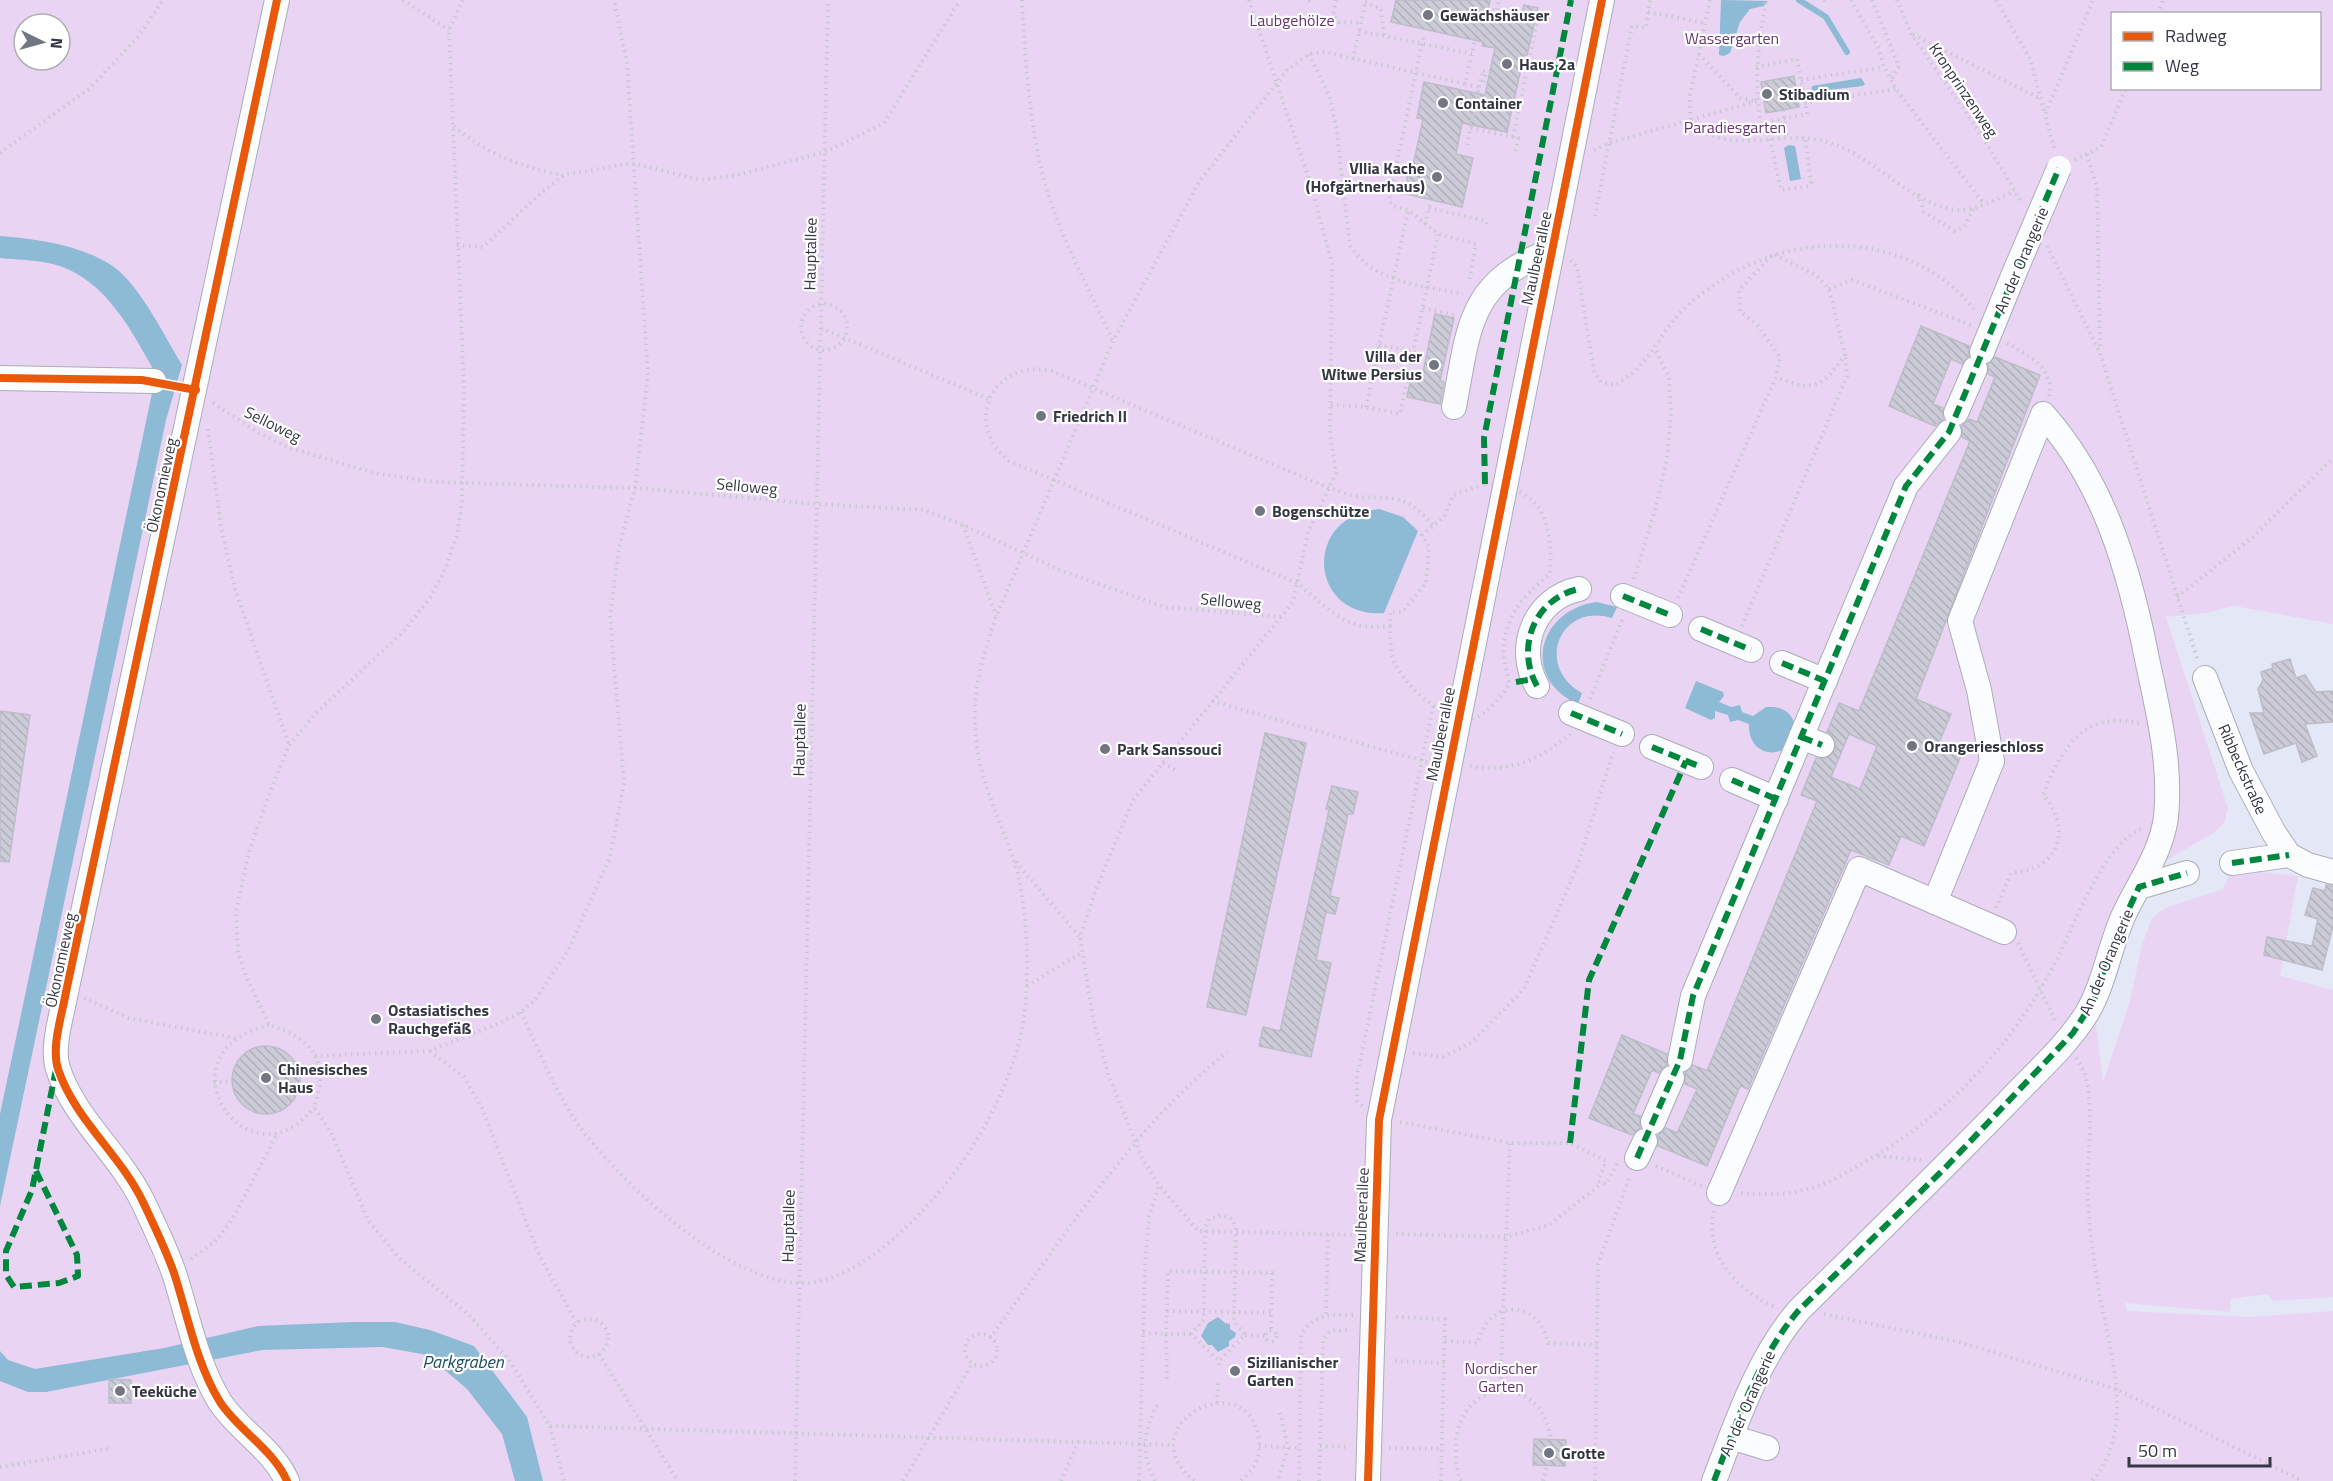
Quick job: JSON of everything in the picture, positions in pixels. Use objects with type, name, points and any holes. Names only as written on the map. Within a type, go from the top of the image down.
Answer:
[{"type":"street","name":"Ökonomieweg","points":[[277,0],[253,103],[66,992],[58,1035],[57,1066],[71,1101],[121,1166],[142,1200],[173,1272],[188,1325],[203,1366],[225,1409],[237,1425],[268,1453],[287,1481]]},
{"type":"street","name":"Maulbeerallee","points":[[1368,1481],[1378,1120],[1602,0]]},
{"type":"street","name":"An der Orangerie","points":[[1638,1146],[1676,1069],[1693,996],[1776,799],[1811,741],[1825,681],[1906,486],[1953,422],[2060,168]]},
{"type":"street","points":[[1454,407],[1469,326],[1486,292],[1519,265],[1551,251]]},
{"type":"street","points":[[0,378],[154,381]]},
{"type":"street","name":"An der Orangerie","points":[[1714,1481],[1772,1345],[1799,1310],[1944,1168],[2094,1000],[2112,945],[2157,849],[2165,820],[2168,792],[2163,733],[2127,577],[2093,484],[2076,455],[2043,414]]},
{"type":"street","points":[[1935,902],[1992,761],[1979,690],[1960,621],[2043,414]]},
{"type":"street","points":[[1529,682],[1524,638],[1541,604],[1569,587]]},
{"type":"street","points":[[1627,598],[1670,615]]},
{"type":"street","points":[[1701,629],[1743,646]]},
{"type":"street","points":[[1782,663],[1825,681]]},
{"type":"street","name":"Ribbeckstraße","points":[[2205,678],[2245,780],[2289,855]]},
{"type":"street","points":[[1577,715],[1622,734]]},
{"type":"street","points":[[1652,747],[1701,767]]},
{"type":"street","points":[[1732,780],[1776,799]]},
{"type":"street","points":[[2232,863],[2289,855],[2308,865],[2333,872]]},
{"type":"street","points":[[1719,1193],[1859,869],[1997,929]]},
{"type":"street","points":[[2139,887],[2187,873]]},
{"type":"street","points":[[1731,1437],[1767,1448]]},
{"type":"path","points":[[0,153],[90,88],[137,38],[164,0]]},
{"type":"path","points":[[403,0],[448,30]]},
{"type":"path","points":[[269,1025],[246,976],[238,952],[236,912],[248,855],[289,745],[317,712],[402,633],[430,598],[446,567],[457,535],[462,483],[464,389],[448,30],[463,0]]},
{"type":"path","points":[[315,1056],[429,1051],[500,1023],[521,1012],[536,1000],[568,951],[610,857],[624,783],[610,616],[620,548],[634,488],[648,375],[627,64],[614,0]]},
{"type":"path","points":[[453,125],[473,142],[515,164],[564,175],[632,163],[701,180],[755,172],[825,152],[884,123],[960,0]]},
{"type":"path","points":[[1022,0],[1026,62],[1042,173],[1066,238],[1113,341]]},
{"type":"path","points":[[1249,0],[1312,188],[1332,264],[1330,434],[1336,473],[1308,533],[1293,602],[1133,800],[1097,886],[1080,937],[1093,1018],[1108,1074],[1135,1142],[1158,1185],[1198,1230],[1204,1231],[1506,1237],[1550,1225],[1602,1183],[1606,1184],[1638,1146]]},
{"type":"path","points":[[1335,0],[1333,15],[1339,22],[1360,24]]},
{"type":"path","points":[[1466,84],[1482,8],[1497,11],[1499,0]]},
{"type":"path","points":[[1595,216],[1632,26],[1646,28],[1650,0]]},
{"type":"path","points":[[1710,0],[1690,95],[1690,120],[1697,129],[1720,139],[1738,141],[1805,138],[1837,144],[1870,161],[1898,183],[1951,209],[1974,208],[1984,204],[1896,89],[1884,67],[1878,47],[1851,0]]},
{"type":"path","points":[[1756,67],[1797,59],[1807,114],[1761,123],[1757,101],[1756,67],[1766,0]]},
{"type":"path","points":[[1872,0],[1899,66],[1891,80]]},
{"type":"path","points":[[1996,0],[2030,58],[2039,98],[2060,168],[2101,147],[2125,90]]},
{"type":"path","points":[[2045,115],[2093,0]]},
{"type":"path","points":[[1353,59],[1365,1],[1381,9],[1384,36]]},
{"type":"path","points":[[1648,12],[1706,22]]},
{"type":"path","points":[[1513,137],[1538,17]]},
{"type":"path","points":[[1359,31],[1472,54]]},
{"type":"path","points":[[1912,35],[2039,98]]},
{"type":"path","points":[[1310,54],[1329,95],[1336,126],[1350,245],[1359,260],[1372,270],[1393,278],[1466,294],[1476,244],[1438,234],[1408,210],[1393,206],[1389,200],[1423,38]]},
{"type":"path","points":[[521,1012],[575,1120],[616,1172],[653,1206],[706,1245],[767,1276],[799,1283],[835,1275],[882,1248],[906,1228],[945,1183],[974,1144],[1008,1074],[1021,1034],[1027,986],[1026,928],[1014,861],[993,808],[976,739],[975,699],[981,658],[996,617],[1113,341],[1199,182],[1287,70],[1310,54],[1324,52],[1479,87]]},
{"type":"path","points":[[1698,53],[1740,98],[1757,101]]},
{"type":"path","points":[[1801,80],[1884,67]]},
{"type":"path","points":[[1467,145],[1483,71],[1486,72],[1484,84],[1487,85]]},
{"type":"path","points":[[1806,103],[1896,89]]},
{"type":"path","points":[[1569,165],[1609,143],[1757,101]]},
{"type":"path","points":[[1783,110],[1787,138]]},
{"type":"path","points":[[1471,128],[1518,138],[1515,154]]},
{"type":"path","points":[[1770,139],[1780,190],[1785,191],[1809,186],[1811,183],[1805,138]]},
{"type":"path","points":[[2087,154],[2097,188],[2100,353]]},
{"type":"path","points":[[457,245],[483,247],[541,192],[564,175]]},
{"type":"path","points":[[1918,194],[1924,212],[1955,231],[1964,226],[1974,208]]},
{"type":"path","points":[[1425,224],[1431,200]]},
{"type":"path","points":[[1429,208],[1486,221],[1487,225]]},
{"type":"path","points":[[1366,407],[1408,210]]},
{"type":"path","points":[[1331,405],[1366,407],[1400,414],[1438,234]]},
{"type":"path","points":[[1551,251],[1568,256],[1577,267],[1591,358],[1601,382],[1615,385],[1637,370],[1675,319],[1714,284],[1773,254],[1825,244],[1875,248],[1936,273],[1953,285],[1982,351]]},
{"type":"path","points":[[2049,250],[2100,353],[2205,678]]},
{"type":"path","points":[[1743,646],[1847,376],[1845,355],[1829,289],[1816,275],[1773,254]]},
{"type":"path","points":[[1670,615],[1776,377],[1780,357],[1758,326],[1740,311],[1739,290],[1773,254]]},
{"type":"path","points":[[1829,289],[1852,280],[1982,351],[2040,363],[2047,375],[2050,390],[2043,414]]},
{"type":"path","points":[[821,304],[834,306],[840,311],[847,324],[844,338],[832,348],[820,349],[805,340],[801,326],[807,312],[821,304]]},
{"type":"path","points":[[821,328],[989,399]]},
{"type":"path","points":[[1379,345],[1427,354]]},
{"type":"path","points":[[1448,762],[1502,770],[1537,759],[1573,732],[1577,715],[1627,598],[1667,458],[1671,414],[1669,377],[1654,347]]},
{"type":"path","points":[[1776,377],[1801,387],[1827,380],[1845,355]]},
{"type":"path","points":[[1391,626],[1372,629],[1356,627],[1328,610],[1297,583],[1009,461],[993,446],[985,424],[989,399],[1003,380],[1012,374],[1032,368],[1052,371],[1329,488],[1360,497],[1392,497],[1420,511],[1433,526]]},
{"type":"path","points":[[207,421],[221,527],[235,589],[289,745]]},
{"type":"path","points":[[2177,597],[2253,537],[2333,458]]},
{"type":"path","points":[[963,525],[996,617]]},
{"type":"path","points":[[1212,701],[1421,761]]},
{"type":"path","points":[[1357,1101],[1357,1076],[1434,706]]},
{"type":"path","points":[[2092,1481],[2107,1458],[2114,1434],[2116,1389],[2092,1246],[2088,1201],[2088,1088],[2085,1073],[2062,1035],[2021,947],[1997,929],[2011,873],[2027,872],[2042,865],[2053,853],[2059,838],[2059,822],[2054,807],[2043,795],[2055,766],[2072,742],[2092,724],[2114,722]]},
{"type":"path","points":[[1392,1046],[1418,1055],[1443,1057],[1471,1043],[1524,989],[1577,867],[1614,750],[1622,734]]},
{"type":"path","points":[[1163,763],[1175,770]]},
{"type":"path","points":[[1638,1146],[1719,1193],[1777,1194],[1803,1191],[1825,1184],[1876,1156],[1914,1131],[1961,1093],[1998,1049],[2040,989],[2118,847],[2138,830],[2165,820]]},
{"type":"path","points":[[1014,861],[1080,937]]},
{"type":"path","points":[[1027,986],[1081,953]]},
{"type":"path","points":[[66,992],[129,1018],[235,1038]]},
{"type":"path","points":[[269,1025],[295,1034],[315,1056],[321,1073],[321,1091],[306,1119],[293,1128],[277,1134],[262,1134],[233,1122],[224,1111],[214,1083],[216,1065],[224,1049],[235,1038],[249,1030],[269,1025]]},
{"type":"path","points":[[429,1051],[464,1077],[482,1108],[540,1257],[577,1323]]},
{"type":"path","points":[[990,1338],[1135,1142],[1194,1078],[1227,1052]]},
{"type":"path","points":[[300,1075],[321,1073]]},
{"type":"path","points":[[214,1083],[232,1081]]},
{"type":"path","points":[[314,1107],[331,1132],[368,1220],[399,1258],[468,1314],[509,1359],[550,1426],[564,1481]]},
{"type":"path","points":[[1378,1120],[1432,1127],[1510,1143],[1570,1143],[1606,1161],[1598,1181],[1602,1183]]},
{"type":"path","points":[[173,1272],[217,1240],[236,1215],[277,1134]]},
{"type":"path","points":[[1500,1391],[1510,1143]]},
{"type":"path","points":[[1595,1481],[1598,1264],[1638,1146]]},
{"type":"path","points":[[1876,1156],[1904,1156],[1944,1168]]},
{"type":"path","points":[[1139,1481],[1149,1217],[1158,1185]]},
{"type":"path","points":[[1719,1193],[1713,1216],[1714,1240],[1721,1263],[1735,1282],[1754,1298],[1775,1307],[1879,1324],[1959,1342],[2116,1389],[2303,1481]]},
{"type":"path","points":[[1167,1382],[1168,1271],[1204,1272],[1236,1272],[1272,1273],[1271,1331],[1266,1336],[1245,1335],[1234,1321],[1236,1272],[1236,1232],[1232,1219],[1222,1215],[1209,1219],[1204,1231],[1204,1272],[1204,1312],[1204,1320],[1191,1334]]},
{"type":"path","points":[[1326,1314],[1328,1234]]},
{"type":"path","points":[[1444,1341],[1478,1343],[1480,1331],[1487,1321],[1504,1311],[1518,1310],[1536,1319],[1546,1334],[1548,1343],[1597,1345]]},
{"type":"path","points":[[1167,1311],[1272,1313]]},
{"type":"path","points":[[1299,1481],[1301,1335],[1307,1325],[1326,1314],[1335,1315]]},
{"type":"path","points":[[1396,1317],[1445,1318],[1441,1481]]},
{"type":"path","points":[[582,1319],[595,1319],[605,1326],[608,1345],[600,1354],[587,1357],[576,1352],[570,1334],[582,1319]]},
{"type":"path","points":[[1319,1481],[1323,1340],[1330,1331],[1351,1330]]},
{"type":"path","points":[[1266,1336],[1269,1342],[1275,1341],[1276,1334],[1271,1331]]},
{"type":"path","points":[[1143,1334],[1191,1334],[1219,1363],[1245,1335]]},
{"type":"path","points":[[972,1364],[965,1351],[968,1341],[976,1335],[990,1338]]},
{"type":"path","points":[[972,1364],[982,1366],[992,1362],[997,1352],[990,1338]]},
{"type":"path","points":[[600,1354],[678,1481]]},
{"type":"path","points":[[1395,1361],[1444,1363]]},
{"type":"path","points":[[903,1481],[972,1364]]},
{"type":"path","points":[[1217,1402],[1218,1382]]},
{"type":"path","points":[[1461,1481],[1457,1466],[1458,1424],[1471,1404],[1482,1396],[1500,1391],[1515,1392],[1533,1401],[1543,1413],[1551,1440]]},
{"type":"path","points":[[1194,1481],[1180,1466],[1174,1445],[1175,1435],[1184,1418],[1199,1407],[1217,1402],[1229,1404],[1248,1416],[1254,1425],[1259,1446],[1255,1465],[1240,1481]]},
{"type":"path","points":[[1155,1481],[1142,1444],[1157,1405]]},
{"type":"path","points":[[1279,1478],[1288,1447],[1280,1413]]},
{"type":"path","points":[[550,1426],[1174,1445]]},
{"type":"path","points":[[1060,1481],[1078,1442]]},
{"type":"path","points":[[1259,1446],[1299,1448]]},
{"type":"path","points":[[0,1467],[112,1448]]},
{"type":"path","points":[[1545,1453],[1596,1453]]},
{"type":"path","points":[[1543,1481],[1547,1466]]},
{"type":"green space","name":"Park Sanssouci","points":[[0,0],[2333,0],[2333,624],[2234,606],[2206,613],[2166,617],[2228,808],[2224,824],[2212,834],[2139,876],[2099,971],[2076,1005],[2095,1016],[2103,1082],[2130,1001],[2142,945],[2152,918],[2165,908],[2223,889],[2229,876],[2261,872],[2298,876],[2280,976],[2333,990],[2333,1297],[2274,1301],[2267,1294],[2231,1299],[2230,1312],[2125,1303],[2127,1311],[2251,1317],[2333,1311],[2333,1481],[0,1481]]},
{"type":"water","points":[[1721,0],[1768,1],[1764,6],[1750,9],[1740,22],[1730,53],[1724,56],[1719,55]]},
{"type":"water","points":[[1861,78],[1865,84],[1863,86],[1811,92],[1812,86]]},
{"type":"water","points":[[1789,145],[1795,146],[1801,179],[1790,181],[1784,148]]},
{"type":"water","points":[[0,236],[44,241],[74,248],[114,267],[143,299],[182,365],[166,420],[0,1206],[0,1114],[156,374],[128,326],[92,284],[77,274],[53,264],[0,258]]},
{"type":"water","points":[[1379,509],[1403,517],[1418,531],[1384,613],[1359,611],[1341,600],[1329,585],[1324,566],[1327,547],[1336,529],[1354,516]]},
{"type":"water","points":[[1597,602],[1617,607],[1612,618],[1594,616],[1579,619],[1567,628],[1560,639],[1557,653],[1559,668],[1567,681],[1582,693],[1578,704],[1560,693],[1548,679],[1543,663],[1544,647],[1550,631],[1561,618],[1577,608]]},
{"type":"water","points":[[1696,681],[1723,692],[1724,696],[1719,702],[1731,707],[1740,705],[1742,712],[1753,716],[1766,707],[1777,707],[1789,713],[1796,727],[1785,749],[1771,752],[1759,748],[1751,739],[1749,724],[1738,720],[1730,722],[1728,715],[1715,711],[1715,718],[1711,720],[1685,708]]},
{"type":"water","points":[[1218,1317],[1230,1324],[1230,1329],[1236,1333],[1235,1337],[1229,1341],[1229,1346],[1218,1352],[1201,1336],[1208,1323]]},
{"type":"water","name":"Parkgraben","points":[[395,1322],[430,1330],[474,1346],[527,1417],[543,1481],[515,1481],[502,1434],[467,1389],[427,1355],[383,1347],[262,1350],[46,1392],[28,1392],[0,1381],[0,1351],[8,1360],[35,1369],[164,1348],[258,1326]]},
{"type":"building","points":[[1396,0],[1490,0],[1488,12],[1521,19],[1524,5],[1538,8],[1527,55],[1524,55],[1507,132],[1462,123],[1456,154],[1473,158],[1462,207],[1406,194],[1408,183],[1405,169],[1414,161],[1423,119],[1417,118],[1424,82],[1485,95],[1495,48],[1482,46],[1483,42],[1391,22]]},
{"type":"building","name":"Stibadium","points":[[1794,76],[1799,107],[1766,113],[1761,82]]},
{"type":"building","name":"Villa der Witwe Persius","points":[[1435,314],[1454,318],[1440,381],[1444,382],[1440,404],[1407,397],[1412,375],[1422,377]]},
{"type":"building","points":[[1921,326],[1969,346],[1969,357],[1962,364],[1951,359],[1933,404],[1943,408],[1943,419],[1935,426],[1889,406]]},
{"type":"building","name":"Orangerieschloss","points":[[1995,357],[2040,375],[1916,699],[1951,714],[1939,743],[1962,753],[1924,846],[1901,836],[1889,865],[1851,850],[1748,1089],[1740,1086],[1707,1166],[1658,1146],[1658,1135],[1666,1128],[1677,1133],[1697,1089],[1685,1084],[1685,1073],[1693,1065],[1707,1071],[1817,801],[1801,795],[1816,758],[1825,759],[1835,751],[1836,742],[1827,732],[1839,703],[1859,711],[1970,441],[1962,437],[1962,426],[1969,419],[1977,422],[1995,377],[1988,374],[1988,364]],"holes":[[[1849,734],[1877,746],[1860,789],[1831,777]]]},
{"type":"building","points":[[2290,659],[2296,678],[2305,675],[2316,692],[2333,691],[2333,722],[2305,724],[2317,756],[2302,762],[2296,743],[2264,754],[2250,713],[2264,713],[2258,689],[2263,680],[2261,672],[2273,668],[2272,664]]},
{"type":"building","points":[[0,711],[30,715],[9,862],[0,861]]},
{"type":"building","points":[[1265,733],[1306,743],[1246,1015],[1207,1007]]},
{"type":"building","points":[[1332,786],[1358,792],[1353,814],[1348,814],[1330,896],[1339,898],[1335,914],[1326,912],[1316,960],[1331,963],[1311,1057],[1259,1046],[1263,1027],[1280,1031],[1329,810],[1326,809]]},
{"type":"building","points":[[2326,885],[2333,886],[2333,926],[2322,970],[2264,955],[2267,937],[2312,946],[2318,919],[2305,915],[2313,888],[2325,891]]},
{"type":"building","points":[[1622,1035],[1667,1054],[1667,1065],[1659,1073],[1652,1070],[1633,1114],[1640,1116],[1640,1128],[1632,1135],[1589,1118]]},
{"type":"building","name":"Chinesisches Haus","points":[[266,1046],[279,1049],[290,1056],[297,1067],[300,1080],[297,1093],[290,1104],[279,1111],[266,1114],[253,1111],[242,1104],[235,1093],[232,1080],[235,1067],[242,1056],[253,1049]]},
{"type":"building","name":"Teeküche","points":[[109,1379],[131,1380],[131,1403],[109,1403]]},
{"type":"building","name":"Grotte","points":[[1534,1439],[1566,1440],[1565,1466],[1533,1465]]},
{"type":"waterway","points":[[1799,0],[1826,17],[1847,52]]},
{"type":"marked path","points":[[1485,484],[1484,438],[1571,0]]},
{"type":"marked path","points":[[1637,1158],[1680,1060],[1693,996],[1906,486],[1949,432],[2059,168]]},
{"type":"marked path","points":[[1537,686],[1528,656],[1533,626],[1551,602],[1579,589]]},
{"type":"marked path","points":[[1623,596],[1670,615]]},
{"type":"marked path","points":[[1701,629],[1751,650]]},
{"type":"marked path","points":[[1782,663],[1825,681]]},
{"type":"marked path","points":[[1516,682],[1533,679]]},
{"type":"marked path","points":[[1571,713],[1622,734]]},
{"type":"marked path","points":[[1801,737],[1822,745]]},
{"type":"marked path","points":[[1652,747],[1701,767]]},
{"type":"marked path","points":[[1570,1143],[1589,980],[1686,761]]},
{"type":"marked path","points":[[1732,780],[1776,799]]},
{"type":"marked path","points":[[2232,863],[2289,855]]},
{"type":"marked path","points":[[1714,1481],[1749,1392],[1784,1329],[1799,1310],[1945,1168],[2073,1033],[2094,1000],[2112,945],[2139,887],[2187,873]]},
{"type":"marked path","points":[[36,1171],[77,1255],[78,1276],[59,1283],[14,1287],[6,1275],[6,1251],[32,1190],[56,1069]]},
{"type":"cycle path","points":[[277,0],[60,1021],[56,1041],[56,1060],[75,1105],[122,1168],[156,1229],[174,1273],[199,1355],[220,1402],[273,1459],[287,1481]]},
{"type":"cycle path","points":[[1368,1481],[1379,1120],[1602,0]]},
{"type":"cycle path","points":[[0,378],[142,380],[196,390]]},
{"type":"place","name":"Gewächshäuser","points":[[1428,15]]},
{"type":"place","name":"Haus 2a","points":[[1507,64]]},
{"type":"place","name":"Stibadium","points":[[1767,94]]},
{"type":"place","name":"Container","points":[[1443,103]]},
{"type":"place","name":"Vllia Kache (Hofgärtnerhaus)","points":[[1437,177]]},
{"type":"place","name":"Villa der Witwe Persius","points":[[1434,365]]},
{"type":"place","name":"Friedrich II","points":[[1041,416]]},
{"type":"place","name":"Bogenschütze","points":[[1260,511]]},
{"type":"place","name":"Orangerieschloss","points":[[1912,746]]},
{"type":"place","name":"Park Sanssouci","points":[[1105,749]]},
{"type":"place","name":"Ostasiatisches Rauchgefäß","points":[[376,1019]]},
{"type":"place","name":"Chinesisches Haus","points":[[266,1078]]},
{"type":"place","name":"Sizilianischer Garten","points":[[1235,1371]]},
{"type":"place","name":"Teeküche","points":[[120,1391]]},
{"type":"place","name":"Grotte","points":[[1549,1453]]},
{"type":"park label","name":"Laubgehölze","points":[[1292,20]]},
{"type":"park label","name":"Wassergarten","points":[[1732,38]]},
{"type":"park label","name":"Paradiesgarten","points":[[1735,127]]},
{"type":"park label","name":"Nordischer Garten","points":[[1501,1377]]}]
